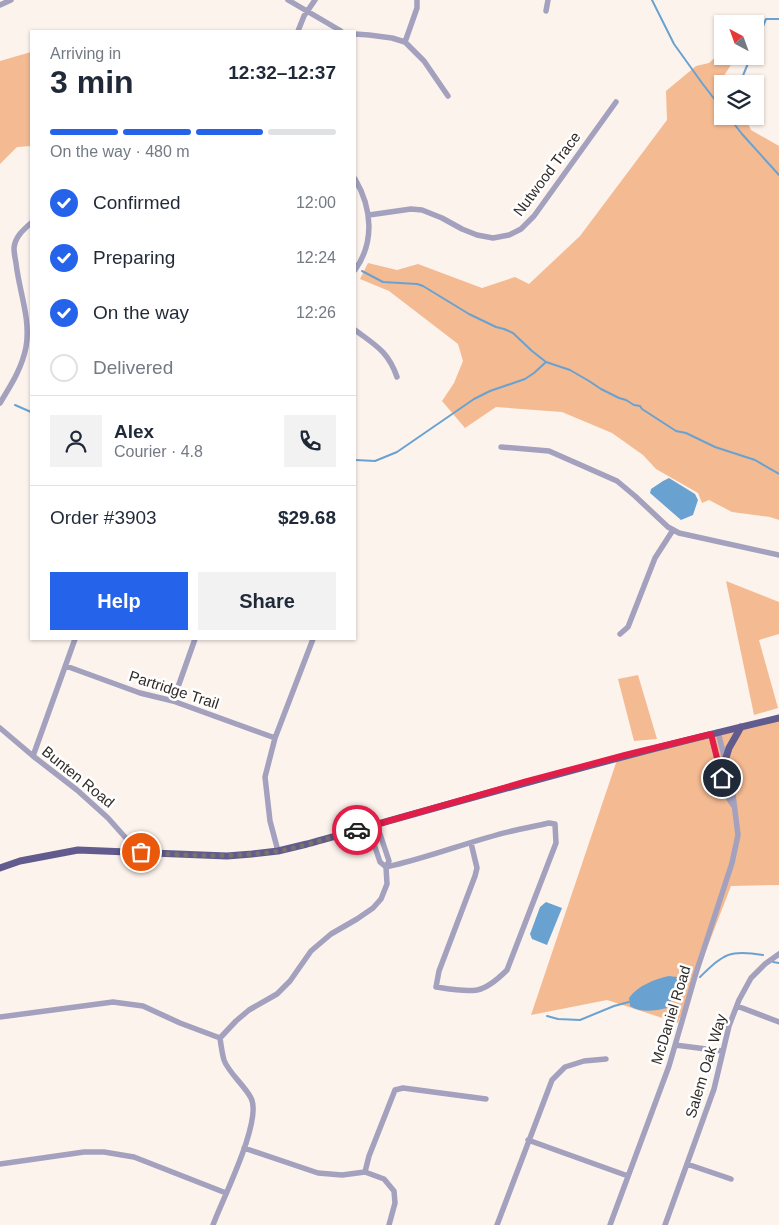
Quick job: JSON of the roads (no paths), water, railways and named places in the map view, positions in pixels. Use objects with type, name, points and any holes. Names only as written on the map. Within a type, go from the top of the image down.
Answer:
[{"type":"main road","points":[[0,868],[20,861],[78,850],[227,856],[278,851],[625,755],[779,718]]},
{"type":"main road","points":[[725,761],[729,748],[741,727]]},
{"type":"street","points":[[2,3],[10,0]]},
{"type":"street","points":[[288,0],[339,30]]},
{"type":"street","points":[[298,30],[307,11],[315,0]]},
{"type":"street","points":[[405,42],[417,8],[417,0]]},
{"type":"street","points":[[546,11],[548,0]]},
{"type":"street","points":[[356,34],[392,38],[405,42],[424,61],[448,96]]},
{"type":"street","name":"Nutwood Trace","points":[[369,215],[411,209],[422,210],[476,234],[493,238],[509,235],[521,228],[534,216],[616,102]]},
{"type":"street","points":[[356,181],[361,189],[369,215],[366,247],[356,268]]},
{"type":"street","points":[[0,403],[13,383],[26,347],[27,322],[14,246],[20,232],[30,224]]},
{"type":"street","points":[[356,331],[381,350],[389,359],[397,377]]},
{"type":"street","points":[[501,447],[549,452],[617,481],[668,527],[679,533],[779,555]]},
{"type":"street","points":[[620,634],[628,627],[655,558],[673,530]]},
{"type":"street","points":[[32,756],[75,640]]},
{"type":"street","points":[[172,701],[194,640]]},
{"type":"street","points":[[278,851],[270,821],[265,777],[274,738],[313,640]]},
{"type":"street","name":"Partridge Trail","points":[[66,666],[140,693],[172,701],[274,738]]},
{"type":"street","name":"Bunten Road","points":[[0,728],[32,756],[77,790],[108,818],[132,845],[134,852]]},
{"type":"street","name":"McDaniel Road","points":[[610,1225],[669,1066],[696,973],[732,863],[738,835],[732,788],[725,761],[714,733]]},
{"type":"street","name":"McDaniel Road","points":[[714,733],[725,793],[734,807]]},
{"type":"street","points":[[386,867],[511,831],[549,823],[556,824],[556,844],[507,970],[497,980],[478,990],[455,990],[436,987],[439,971],[475,876],[476,868],[471,843]]},
{"type":"street","points":[[373,825],[372,838],[380,862],[386,867]]},
{"type":"street","points":[[220,1038],[248,1010],[277,994],[290,981],[311,951],[332,934],[373,908],[380,899],[387,884],[386,867],[389,861],[380,834],[373,825]]},
{"type":"street","name":"Salem Oak Way","points":[[665,1225],[714,1089],[729,1026],[739,1000],[751,978],[764,964],[779,954]]},
{"type":"street","points":[[0,1017],[113,1002],[143,1006],[220,1038]]},
{"type":"street","points":[[738,1006],[779,1022]]},
{"type":"street","points":[[213,1225],[244,1148],[254,1110],[252,1099],[224,1062],[220,1038]]},
{"type":"street","points":[[675,1045],[722,1051]]},
{"type":"street","points":[[505,1225],[497,1224],[552,1080],[565,1067],[584,1061],[606,1059]]},
{"type":"street","points":[[365,1172],[369,1156],[395,1090],[403,1088],[486,1099]]},
{"type":"street","points":[[528,1140],[628,1176]]},
{"type":"street","points":[[244,1148],[318,1173],[342,1175],[365,1172],[384,1178],[394,1191],[395,1203],[389,1225]]},
{"type":"street","points":[[0,1164],[84,1152],[104,1152],[134,1157],[226,1193]]},
{"type":"street","points":[[687,1164],[731,1179]]},
{"type":"water","points":[[669,478],[695,494],[698,500],[693,515],[681,520],[650,493],[651,489]]},
{"type":"water","points":[[546,902],[562,908],[547,945],[532,939],[530,934],[540,907]]},
{"type":"water","points":[[669,976],[677,977],[680,981],[667,1008],[653,1011],[630,1006],[629,998],[637,990],[652,981]]},
{"type":"waterway","points":[[652,0],[674,44],[714,99]]},
{"type":"waterway","points":[[764,24],[766,19],[779,19]]},
{"type":"waterway","points":[[743,75],[747,65]]},
{"type":"waterway","points":[[735,125],[779,175]]},
{"type":"waterway","points":[[362,271],[383,282],[423,286],[469,314],[513,333],[546,362],[570,370],[601,389],[640,406],[676,431],[686,433],[715,447],[755,460],[779,474]]},
{"type":"waterway","points":[[356,460],[375,461],[397,452],[474,399],[490,391],[525,379],[546,362]]},
{"type":"waterway","points":[[15,405],[30,412]]},
{"type":"waterway","points":[[700,977],[715,963],[728,955],[734,953],[763,955]]},
{"type":"waterway","points":[[773,962],[779,963]]},
{"type":"waterway","points":[[547,1016],[558,1019],[580,1020],[629,1002]]}]
